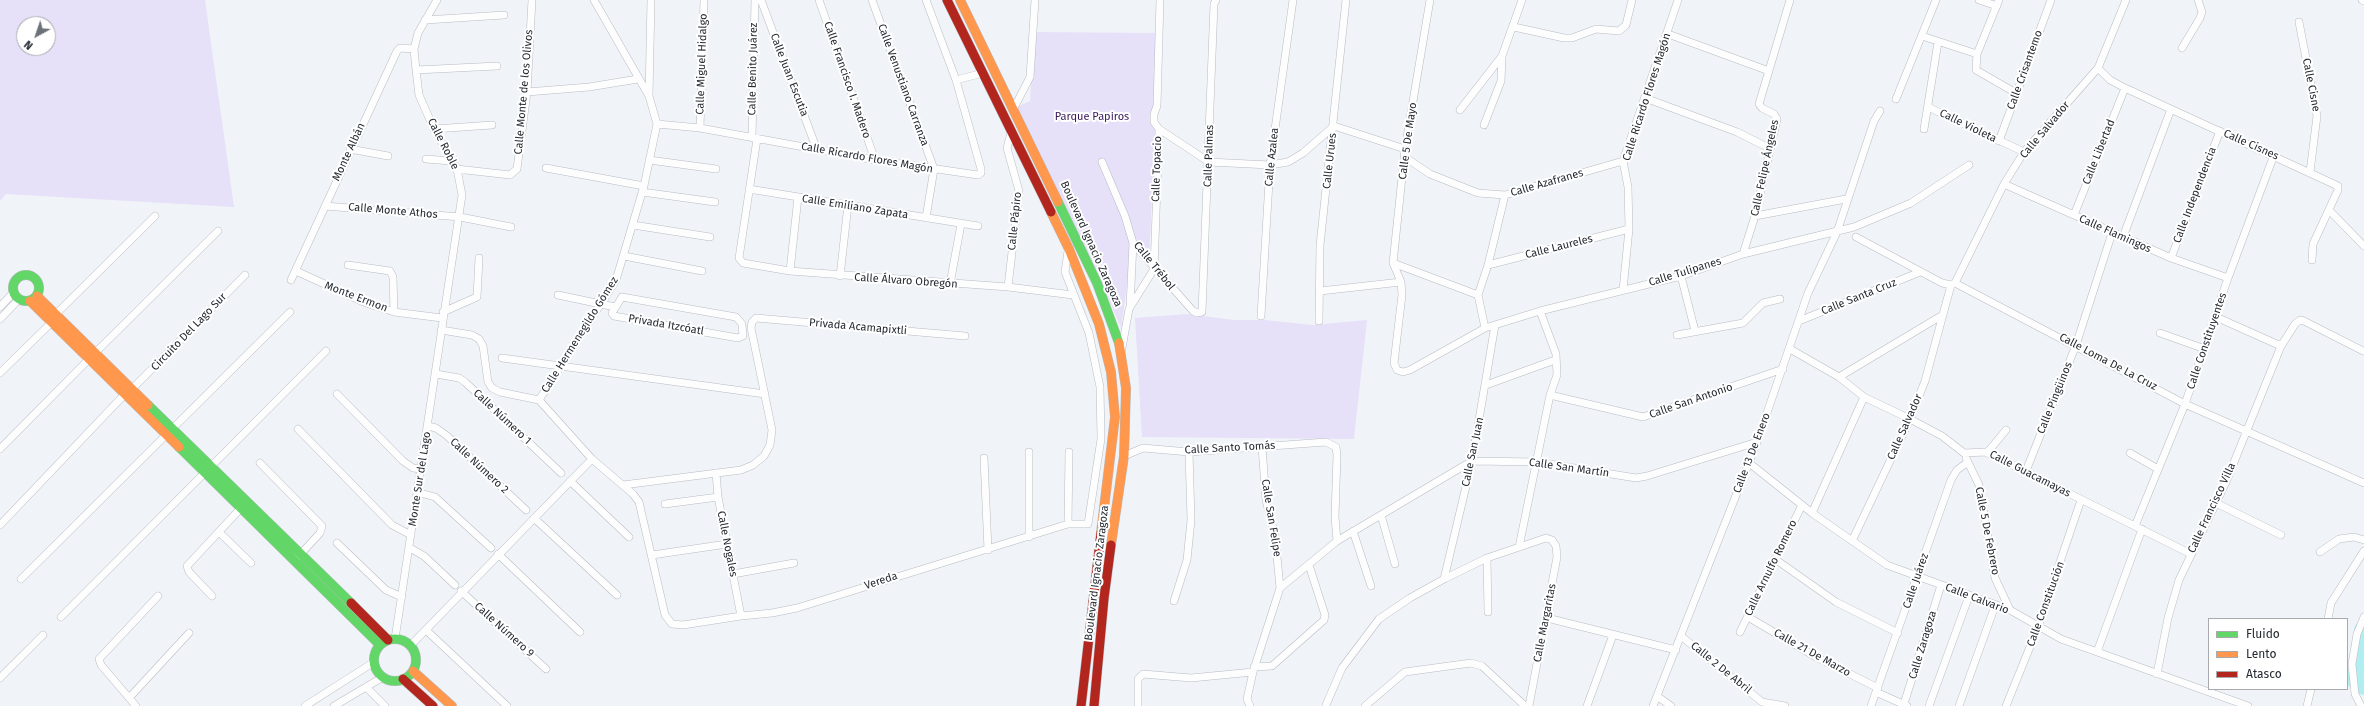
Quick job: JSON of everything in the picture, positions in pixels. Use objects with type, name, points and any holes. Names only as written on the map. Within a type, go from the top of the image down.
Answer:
[{"type":"main road","name":"Boulevard Ignacio Zaragoza","points":[[947,0],[1069,249],[1099,324],[1111,372],[1115,417],[1081,706]]},
{"type":"main road","name":"Boulevard Ignacio Zaragoza","points":[[960,0],[1014,108],[1097,283],[1121,349],[1126,388],[1124,456],[1104,598],[1094,706]]},
{"type":"main road","points":[[34,298],[38,282],[32,276],[27,274],[18,276],[13,284],[16,296],[34,298],[298,558]]},
{"type":"main road","points":[[208,470],[241,508],[388,641]]},
{"type":"main road","points":[[404,640],[411,645],[415,653],[416,662],[414,671],[403,680],[389,680],[383,677],[377,670],[374,662],[375,653],[388,641],[404,640]]},
{"type":"main road","points":[[414,671],[452,706]]},
{"type":"main road","points":[[403,680],[433,706]]},
{"type":"street","name":"Calle Roble","points":[[437,0],[418,33],[414,48],[419,95],[434,130],[457,170],[461,188],[460,217],[443,315]]},
{"type":"street","name":"Calle Monte de los Olivos","points":[[457,170],[510,175],[517,169],[526,92],[532,0]]},
{"type":"street","name":"Calle Hermenegildo Gómez","points":[[594,0],[649,96],[656,124],[643,189],[616,280],[603,303],[539,400],[592,459],[623,485],[639,502],[665,615],[672,624]]},
{"type":"street","points":[[649,96],[651,0]]},
{"type":"street","name":"Calle Miguel Hidalgo","points":[[700,128],[704,0]]},
{"type":"street","name":"Calle Benito Juárez","points":[[740,261],[754,138],[755,0]]},
{"type":"street","name":"Calle Juan Escutia","points":[[761,0],[818,150]]},
{"type":"street","name":"Calle Francisco I. Madero","points":[[819,0],[875,160]]},
{"type":"street","name":"Calle Venustiano Carranza","points":[[872,0],[934,169],[926,218]]},
{"type":"street","name":"Calle Ricardo Flores Magón","points":[[656,124],[700,128],[875,160],[978,175],[981,173],[981,168],[956,80],[926,0]]},
{"type":"street","points":[[1014,108],[1030,77],[1035,0]]},
{"type":"street","name":"Calle Topacio","points":[[1154,269],[1159,129],[1154,122],[1154,114],[1157,106],[1160,0]]},
{"type":"street","name":"Calle Palmas","points":[[1202,312],[1214,4],[1216,0]]},
{"type":"street","name":"Calle Azalea","points":[[1261,316],[1270,165],[1293,0]]},
{"type":"street","name":"Calle Urues","points":[[1319,321],[1320,245],[1334,126],[1346,0]]},
{"type":"street","name":"Calle 5 De Mayo","points":[[1401,282],[1393,263],[1406,158],[1405,149],[1430,0]]},
{"type":"street","points":[[1460,110],[1502,56],[1514,27],[1522,0]]},
{"type":"street","points":[[1514,27],[1564,38],[1572,38],[1596,29],[1619,31],[1626,25],[1632,0]]},
{"type":"street","name":"Calle Ricardo Flores Magón","points":[[1623,290],[1629,229],[1628,187],[1623,161],[1668,34],[1678,0]]},
{"type":"street","name":"Calle Felipe Ángeles","points":[[1743,254],[1755,216],[1777,116],[1762,108],[1759,104],[1790,0]]},
{"type":"street","points":[[1896,99],[1936,0]]},
{"type":"street","points":[[1979,0],[1998,3],[1977,54],[1976,70],[2016,93]]},
{"type":"street","name":"Calle Crisantemo","points":[[1999,141],[2051,0]]},
{"type":"street","name":"Calle Salvador","points":[[1852,541],[1910,418],[1930,365],[1941,316],[1953,284],[2004,184],[2024,152],[2098,68],[2126,0]]},
{"type":"street","points":[[2182,48],[2202,12],[2198,0]]},
{"type":"street","points":[[425,20],[504,15]]},
{"type":"street","name":"Calle Cisne","points":[[2299,22],[2317,116],[2310,172]]},
{"type":"street","points":[[1668,34],[1769,70]]},
{"type":"street","points":[[1922,36],[1977,54]]},
{"type":"street","name":"Calle Violeta","points":[[1938,42],[1928,107],[2024,152]]},
{"type":"street","name":"Monte Albán","points":[[291,280],[350,149],[397,51],[403,48],[414,48]]},
{"type":"street","points":[[1484,125],[1501,81],[1502,56]]},
{"type":"street","points":[[416,70],[497,66]]},
{"type":"street","name":"Calle Cisnes","points":[[2098,68],[2110,80],[2125,88],[2274,155],[2338,186],[2329,210]]},
{"type":"street","points":[[956,80],[983,73]]},
{"type":"street","points":[[526,92],[589,87],[638,79]]},
{"type":"street","name":"Calle Libertad","points":[[2074,215],[2125,88]]},
{"type":"street","points":[[1645,98],[1737,132],[1769,148]]},
{"type":"street","points":[[1924,129],[1928,107]]},
{"type":"street","points":[[2123,237],[2172,109]]},
{"type":"street","name":"Calle 13 De Enero","points":[[1653,706],[1757,442],[1808,293],[1837,232],[1846,199],[1874,121],[1880,111]]},
{"type":"street","points":[[434,130],[492,125]]},
{"type":"street","points":[[1159,129],[1209,162],[1270,165],[1288,162],[1304,153],[1334,126],[1405,149]]},
{"type":"street","name":"Calle Independencia","points":[[2171,258],[2220,131]]},
{"type":"street","name":"Calle Pápiro","points":[[1008,287],[1019,191],[1007,148],[1012,133]]},
{"type":"street","points":[[350,149],[388,156]]},
{"type":"street","name":"Calle Constituyentes","points":[[2097,652],[2158,469],[2185,404],[2216,317],[2228,278],[2274,155]]},
{"type":"street","name":"Calle Azafranes","points":[[1406,158],[1430,174],[1478,193],[1505,195],[1623,161]]},
{"type":"street","points":[[426,159],[451,161]]},
{"type":"street","points":[[649,160],[716,169]]},
{"type":"street","name":"Calle Trébol","points":[[1102,162],[1125,216],[1133,243],[1154,269],[1193,311],[1197,313],[1202,312]]},
{"type":"street","name":"Calle Tulipanes","points":[[1401,282],[1402,295],[1394,363],[1397,370],[1403,372],[1410,370],[1485,328],[1540,312],[1681,276],[1743,254],[1854,227],[1911,203],[1969,165]]},
{"type":"street","points":[[546,168],[643,189],[715,202]]},
{"type":"street","name":"Calle Flamingos","points":[[2004,184],[2171,258],[2228,278]]},
{"type":"street","name":"Calle Emiliano Zapata","points":[[749,189],[978,226]]},
{"type":"street","points":[[1485,328],[1478,295],[1488,265],[1505,195]]},
{"type":"street","points":[[790,271],[798,197]]},
{"type":"street","points":[[1755,216],[1846,199]]},
{"type":"street","points":[[840,276],[848,205]]},
{"type":"street","name":"Calle Monte Athos","points":[[325,206],[460,217],[511,227]]},
{"type":"street","points":[[2312,260],[2313,244],[2329,210],[2364,246]]},
{"type":"street","points":[[0,373],[155,216]]},
{"type":"street","points":[[950,284],[961,224]]},
{"type":"street","points":[[633,225],[710,237]]},
{"type":"street","name":"Calle Laureles","points":[[1488,265],[1629,229]]},
{"type":"street","points":[[0,449],[218,231]]},
{"type":"street","name":"Calle Pingüinos","points":[[2026,471],[2076,345],[2112,233]]},
{"type":"street","name":"Calle Loma De La Cruz","points":[[1856,237],[1920,272],[1953,284],[2076,345],[2185,404],[2364,483]]},
{"type":"street","points":[[1121,349],[1130,309],[1133,243]]},
{"type":"street","points":[[1069,249],[1065,272],[1073,295]]},
{"type":"street","points":[[624,256],[702,271]]},
{"type":"street","points":[[443,315],[477,297],[479,258]]},
{"type":"street","name":"Calle Álvaro Obregón","points":[[740,261],[790,271],[840,276],[1008,287],[1073,295]]},
{"type":"street","points":[[1393,263],[1478,295]]},
{"type":"street","points":[[348,265],[387,270],[392,274],[394,312]]},
{"type":"street","points":[[1130,309],[1154,269]]},
{"type":"street","name":"Monte Ermon","points":[[296,271],[346,295],[394,312],[443,315]]},
{"type":"street","name":"Calle Santa Cruz","points":[[1799,322],[1920,272]]},
{"type":"street","name":"Circuito Del Lago Sur","points":[[0,525],[245,275]]},
{"type":"street","points":[[1681,276],[1695,330]]},
{"type":"street","points":[[1320,291],[1401,282]]},
{"type":"street","points":[[558,295],[603,303],[615,307]]},
{"type":"street","name":"Vereda","points":[[672,624],[683,625],[772,613],[797,608],[894,576],[988,550],[1068,524],[1088,524],[1101,439],[1100,387],[1089,333],[1073,295]]},
{"type":"street","points":[[0,307],[16,296]]},
{"type":"street","points":[[0,319],[16,296]]},
{"type":"street","name":"Privada Itzcóatl","points":[[622,297],[740,320],[743,336],[741,338],[614,316],[612,313],[615,307],[622,297]]},
{"type":"street","points":[[1677,334],[1743,323],[1763,303],[1780,299]]},
{"type":"street","points":[[21,579],[168,431],[290,312]]},
{"type":"street","points":[[1326,705],[1342,668],[1379,619],[1410,598],[1444,579],[1488,558],[1519,547],[1550,395],[1557,375],[1555,360],[1556,354],[1540,312]]},
{"type":"street","name":"Monte Sur del Lago","points":[[388,641],[402,597],[436,374],[443,315]]},
{"type":"street","points":[[1839,377],[1941,316]]},
{"type":"street","points":[[2216,317],[2281,346]]},
{"type":"street","name":"Privada Acamapixtli","points":[[766,394],[751,328],[752,322],[756,318],[965,336]]},
{"type":"street","name":"Calle Francisco Villa","points":[[2158,674],[2179,580],[2216,504],[2281,346],[2295,324],[2300,320],[2363,351]]},
{"type":"street","name":"Calle San Juan","points":[[1444,579],[1472,461],[1495,325]]},
{"type":"street","points":[[441,330],[472,335],[479,339],[483,346],[488,382],[492,388],[500,392],[539,400]]},
{"type":"street","points":[[2160,333],[2205,349]]},
{"type":"street","points":[[1790,348],[1839,377],[1864,397],[1910,418],[1942,436],[1964,453]]},
{"type":"street","points":[[61,617],[326,352]]},
{"type":"street","points":[[502,358],[766,394],[772,430],[770,445],[764,456],[753,465],[741,470],[623,485]]},
{"type":"street","points":[[1486,385],[1555,360]]},
{"type":"street","name":"Calle San Antonio","points":[[1550,395],[1643,417],[1783,369]]},
{"type":"street","name":"Calle Número 1","points":[[436,374],[459,378],[465,382],[561,473]]},
{"type":"street","points":[[337,394],[403,461],[414,468],[421,469]]},
{"type":"street","name":"Calle Arnulfo Romero","points":[[1812,512],[1864,397]]},
{"type":"street","name":"Calle Número 2","points":[[428,426],[436,428],[446,435],[526,510]]},
{"type":"street","points":[[298,429],[392,525],[411,536]]},
{"type":"street","points":[[1987,453],[2006,430]]},
{"type":"street","name":"Calle Santo Tomás","points":[[1124,456],[1143,448],[1189,452],[1326,442],[1336,447],[1335,517],[1337,541]]},
{"type":"street","name":"Calle San Martín","points":[[1472,461],[1537,462],[1636,478],[1647,476],[1757,442]]},
{"type":"street","name":"Calle San Felipe","points":[[1248,704],[1254,669],[1280,588],[1275,536],[1266,500],[1262,447]]},
{"type":"street","points":[[1029,452],[1029,537]]},
{"type":"street","points":[[1068,524],[1069,452]]},
{"type":"street","points":[[1174,601],[1187,560],[1191,520],[1189,452]]},
{"type":"street","name":"Calle Guacamayas","points":[[1964,453],[1987,453],[2191,554]]},
{"type":"street","name":"Calle 5 De Febrero","points":[[1964,453],[1979,485],[1995,578],[2010,610]]},
{"type":"street","points":[[2130,453],[2158,469]]},
{"type":"street","points":[[984,458],[988,550]]},
{"type":"street","points":[[411,645],[461,591],[592,459]]},
{"type":"street","points":[[1280,588],[1310,565],[1337,541],[1472,461]]},
{"type":"street","name":"Calle Calvario","points":[[1748,462],[1802,505],[1887,565],[1995,606],[2010,610],[2038,628],[2061,639],[2248,706]]},
{"type":"street","name":"Calle Juárez","points":[[1871,706],[1898,634],[1951,480],[1957,470],[1968,462]]},
{"type":"street","points":[[260,463],[322,526],[320,533],[298,558]]},
{"type":"street","name":"Calle Nogales","points":[[716,473],[718,497],[742,616]]},
{"type":"street","points":[[570,481],[629,537]]},
{"type":"street","points":[[417,492],[436,497],[491,548]]},
{"type":"street","points":[[665,504],[718,497]]},
{"type":"street","name":"Calle Constitución","points":[[2006,706],[2038,628],[2081,500]]},
{"type":"street","points":[[2216,504],[2281,535]]},
{"type":"street","name":"Calle Arnulfo Romero","points":[[1740,632],[1802,505]]},
{"type":"street","points":[[212,596],[189,572],[188,566],[241,508]]},
{"type":"street","points":[[1381,515],[1395,564]]},
{"type":"street","points":[[534,518],[617,595]]},
{"type":"street","points":[[1353,531],[1370,586]]},
{"type":"street","points":[[219,532],[252,563]]},
{"type":"street","points":[[2320,552],[2339,539],[2354,537],[2364,540]]},
{"type":"street","name":"Calle Margaritas","points":[[1519,547],[1546,538],[1552,540],[1556,546],[1558,558],[1529,706]]},
{"type":"street","points":[[337,543],[386,590],[402,597]]},
{"type":"street","points":[[652,555],[728,544]]},
{"type":"street","points":[[410,548],[424,556],[455,585]]},
{"type":"street","points":[[2328,618],[2332,603],[2364,551]]},
{"type":"street","points":[[498,554],[580,632]]},
{"type":"street","points":[[1488,558],[1488,612]]},
{"type":"street","points":[[1775,559],[1836,602],[1898,634]]},
{"type":"street","points":[[733,574],[794,563]]},
{"type":"street","points":[[1138,706],[1138,679],[1140,676],[1191,678],[1272,666],[1324,620],[1325,615],[1310,565]]},
{"type":"street","name":"Calle Zaragoza","points":[[1906,705],[1941,585]]},
{"type":"street","name":"Calle Número 9","points":[[461,591],[546,669]]},
{"type":"street","points":[[136,706],[100,666],[99,659],[158,596]]},
{"type":"street","points":[[1929,706],[1969,596]]},
{"type":"street","points":[[1959,706],[1995,606]]},
{"type":"street","name":"Calle 21 De Marzo","points":[[1748,617],[1816,657],[1906,705]]},
{"type":"street","points":[[2361,706],[2355,694],[2352,664],[2357,634],[2364,617]]},
{"type":"street","points":[[1547,618],[1676,650]]},
{"type":"street","points":[[426,630],[507,706]]},
{"type":"street","points":[[129,698],[189,633]]},
{"type":"street","points":[[0,678],[43,635]]},
{"type":"street","points":[[1586,706],[1613,635]]},
{"type":"street","name":"Calle 2 De Abril","points":[[1681,636],[1762,702],[1784,706]]},
{"type":"street","points":[[305,706],[374,662]]},
{"type":"street","points":[[1365,706],[1405,672],[1470,663],[1482,666],[1526,706]]},
{"type":"street","points":[[334,706],[383,677]]},
{"type":"street","points":[[366,687],[385,706]]},
{"type":"street","points":[[2307,706],[2311,690]]},
{"type":"street","points":[[1657,696],[1671,706]]},
{"type":"green space","points":[[0,0],[205,0],[234,207],[6,194],[0,201]]},
{"type":"green space","name":"Parque Papiros","points":[[1034,32],[1159,33],[1149,263],[1133,243],[1121,328],[1094,265],[1014,108],[1030,101]]},
{"type":"green space","points":[[1187,314],[1234,320],[1265,320],[1312,325],[1367,320],[1354,439],[1142,437],[1135,318]]},
{"type":"waterway","points":[[2364,629],[2362,630],[2355,681],[2364,687]]},
{"type":"traffic: fast","points":[[1058,202],[1097,283],[1119,343]]},
{"type":"traffic: fast","points":[[26,275],[36,278],[39,288],[36,298],[26,301],[16,298],[13,288],[16,278],[26,275]]},
{"type":"traffic: fast","points":[[148,405],[351,603]]},
{"type":"traffic: fast","points":[[179,447],[380,645]]},
{"type":"traffic: fast","points":[[395,639],[410,645],[416,660],[410,675],[395,681],[380,675],[374,660],[380,645],[395,639]]},
{"type":"traffic: slow","points":[[960,0],[1058,202]]},
{"type":"traffic: slow","points":[[1051,212],[1069,249],[1099,324],[1111,372],[1115,417],[1101,533]]},
{"type":"traffic: slow","points":[[37,296],[148,405]]},
{"type":"traffic: slow","points":[[30,301],[179,447]]},
{"type":"traffic: slow","points":[[1111,545],[1124,456],[1126,388],[1119,343]]},
{"type":"traffic: slow","points":[[413,671],[452,706]]},
{"type":"traffic: jam","points":[[947,0],[1051,212]]},
{"type":"traffic: jam","points":[[1081,706],[1101,533]]},
{"type":"traffic: jam","points":[[1094,706],[1104,598],[1111,545]]},
{"type":"traffic: jam","points":[[351,603],[388,640]]},
{"type":"traffic: jam","points":[[403,679],[433,706]]}]
